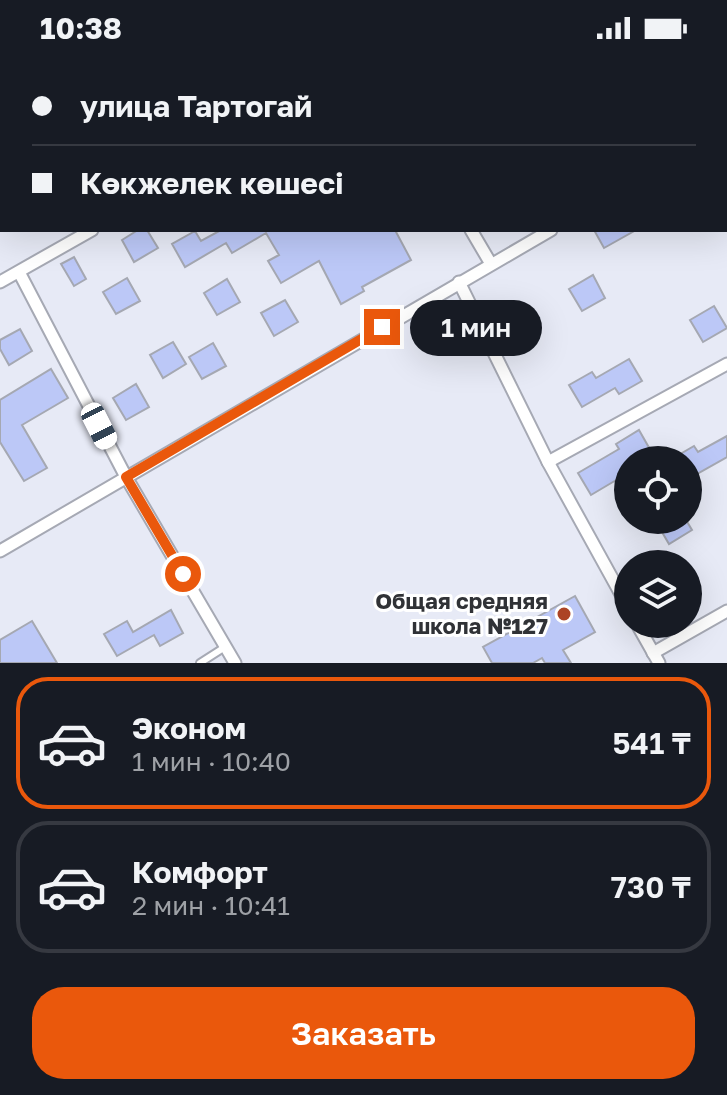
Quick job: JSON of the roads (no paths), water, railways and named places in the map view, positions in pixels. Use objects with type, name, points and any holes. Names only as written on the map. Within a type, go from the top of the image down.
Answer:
[{"type":"street","points":[[0,282],[89,232]]},
{"type":"street","points":[[472,232],[491,264]]},
{"type":"street","points":[[0,551],[547,232]]},
{"type":"street","points":[[19,272],[126,477],[235,663]]},
{"type":"street","points":[[459,282],[548,462],[614,582]]},
{"type":"street","points":[[548,462],[727,364]]},
{"type":"street","points":[[645,638],[656,658],[727,611]]},
{"type":"lane","points":[[200,663],[209,661],[225,647]]},
{"type":"place","name":"Общая средняя школа №127","points":[[564,614]]}]
